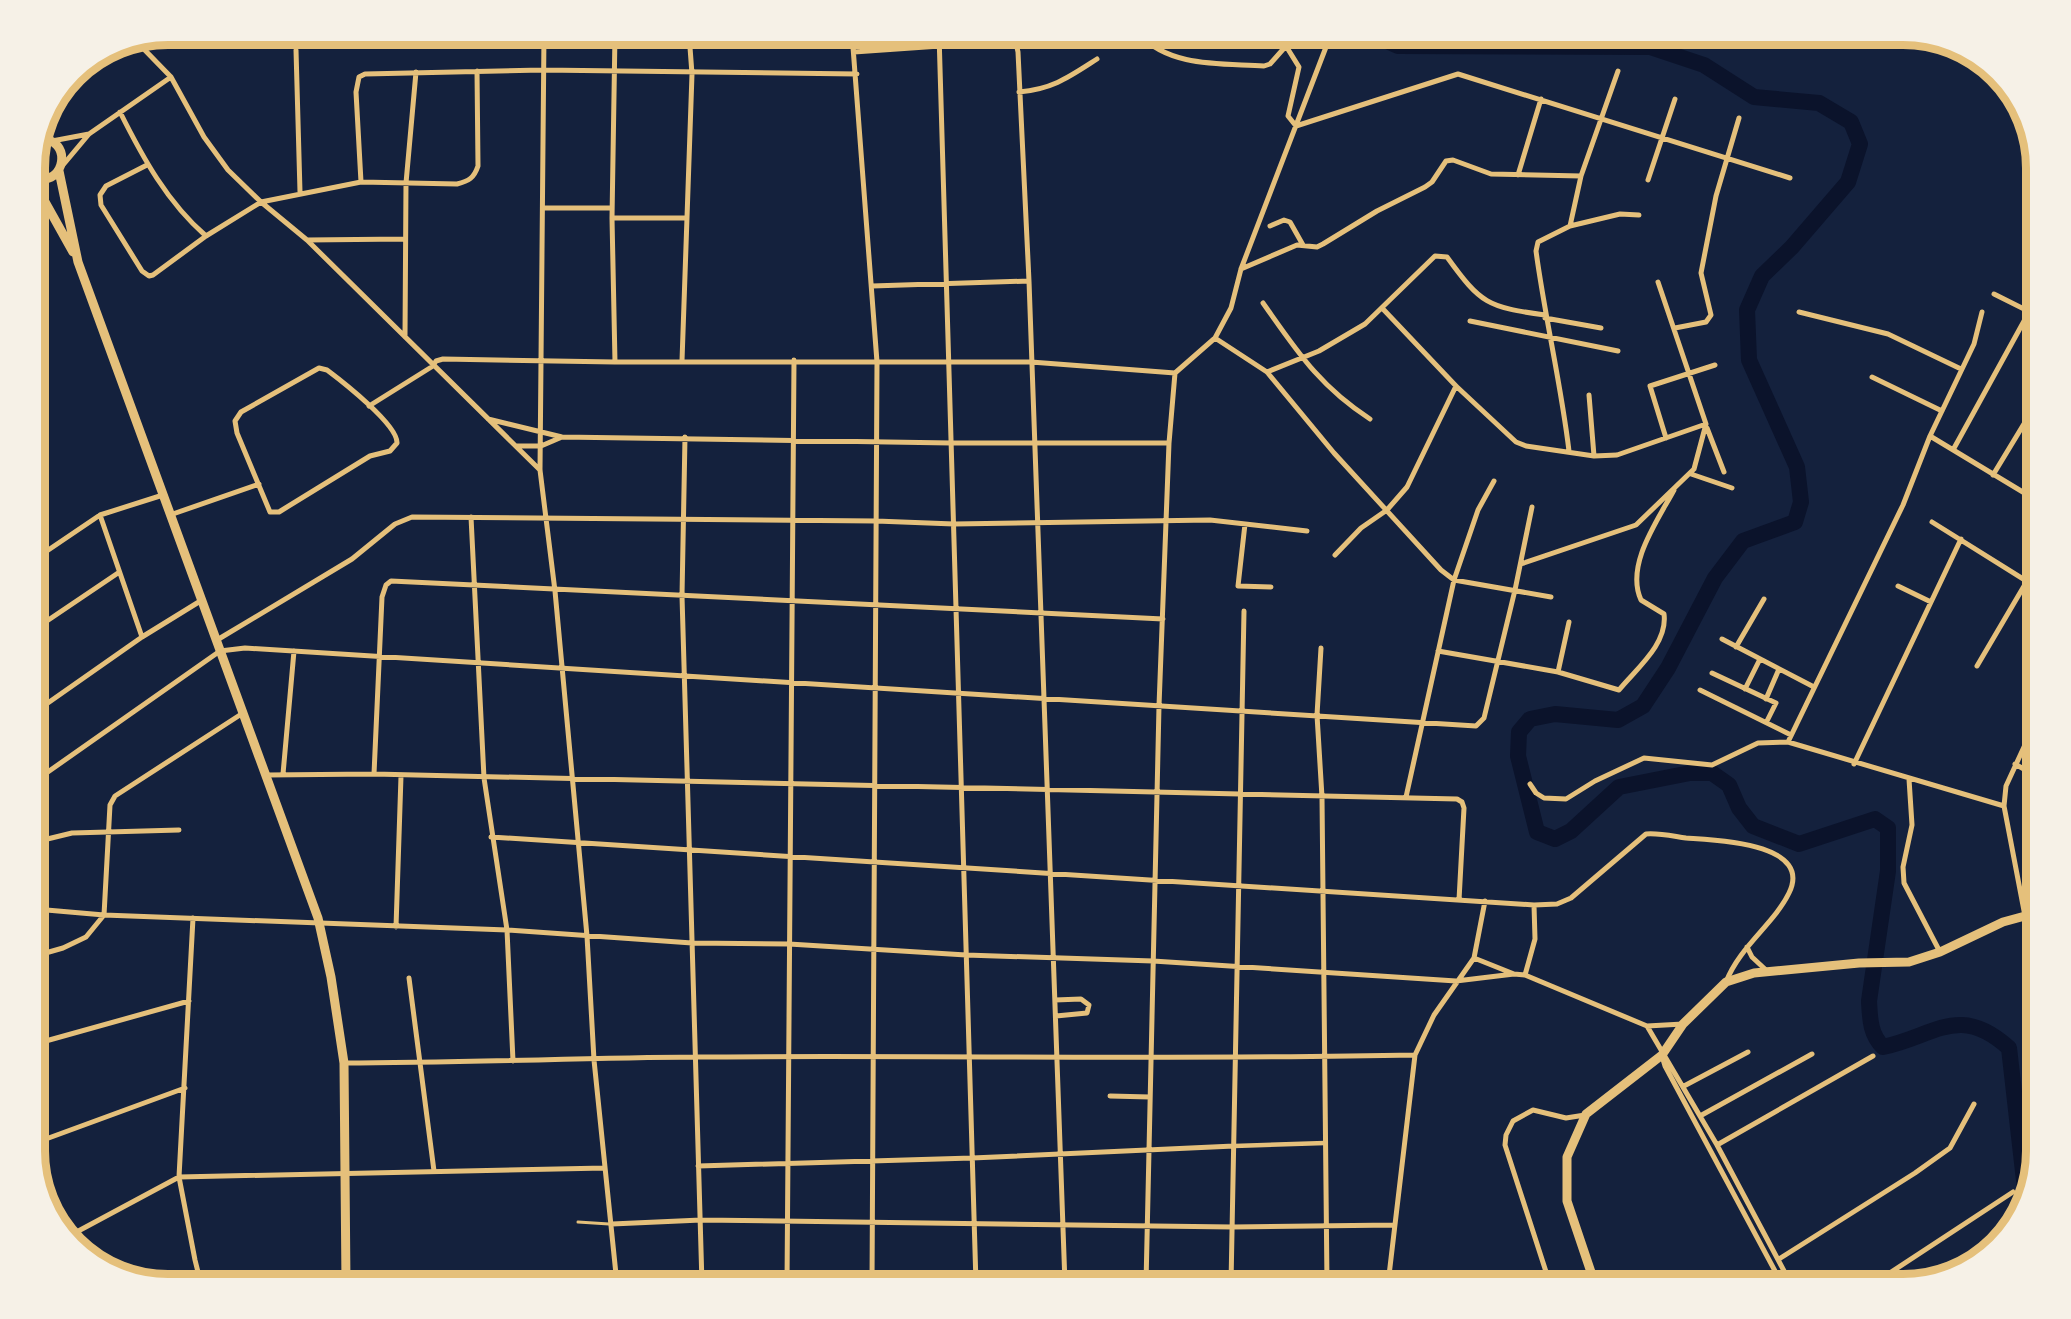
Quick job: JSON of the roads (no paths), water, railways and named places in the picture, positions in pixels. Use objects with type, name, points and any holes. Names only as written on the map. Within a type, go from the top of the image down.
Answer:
[{"type":"main road","points":[[48,140],[62,152],[60,169],[78,262]]},
{"type":"main road","points":[[45,180],[60,169]]},
{"type":"main road","points":[[45,202],[78,262],[320,925],[344,1063],[346,1274]]},
{"type":"main road","points":[[1591,1274],[1567,1201],[1567,1157],[1586,1114],[1662,1055],[1683,1024],[1726,982],[1767,972],[1860,963],[1910,962],[1940,952],[2003,921],[2025,916]]},
{"type":"street","points":[[543,45],[540,470],[555,591],[560,668],[586,936],[594,1060],[616,1274]]},
{"type":"street","points":[[615,45],[612,208],[615,362]]},
{"type":"street","points":[[682,361],[692,74],[690,45]]},
{"type":"street","points":[[853,45],[877,362],[872,1274]]},
{"type":"street","points":[[854,52],[980,45],[1015,46],[1018,52],[1029,281],[1065,1274]]},
{"type":"street","points":[[1151,45],[1158,51],[1228,66],[1270,64],[1286,46],[1299,68],[1288,116],[1296,126]]},
{"type":"street","points":[[369,406],[433,366],[436,361],[443,359],[615,362],[794,360],[1031,362],[1175,373],[1215,339],[1231,308],[1241,269],[1327,45]]},
{"type":"street","points":[[940,46],[976,1274]]},
{"type":"street","points":[[143,48],[171,77],[215,154],[261,202],[307,240],[540,470]]},
{"type":"street","points":[[296,50],[300,192]]},
{"type":"street","points":[[1956,58],[1972,67]]},
{"type":"street","points":[[1019,92],[1042,90],[1062,82],[1097,59]]},
{"type":"street","points":[[361,182],[356,92],[359,77],[372,72],[542,70],[692,74],[857,74]]},
{"type":"street","points":[[1570,226],[1581,176],[1618,70]]},
{"type":"street","points":[[147,165],[106,186],[100,195],[101,205],[145,274],[153,275],[206,236],[261,202],[300,192],[361,182],[458,184],[475,176],[478,166],[477,71]]},
{"type":"street","points":[[405,337],[406,183],[416,72]]},
{"type":"street","points":[[1296,126],[1458,74],[1790,178]]},
{"type":"street","points":[[60,169],[89,134],[171,77]]},
{"type":"street","points":[[1518,175],[1541,99]]},
{"type":"street","points":[[1648,180],[1675,99]]},
{"type":"street","points":[[120,112],[147,165],[171,199],[206,236]]},
{"type":"street","points":[[1675,328],[1706,322],[1711,315],[1701,273],[1726,157],[1739,118]]},
{"type":"street","points":[[49,138],[89,134]]},
{"type":"street","points":[[1241,269],[1303,245],[1317,247],[1377,211],[1425,187],[1432,182],[1446,161],[1453,160],[1491,174],[1581,176]]},
{"type":"street","points":[[543,208],[612,208]]},
{"type":"street","points":[[1569,451],[1563,400],[1545,317],[1536,251],[1538,242],[1570,226],[1610,216],[1640,215]]},
{"type":"street","points":[[612,218],[686,218]]},
{"type":"street","points":[[1270,226],[1284,220],[1290,222],[1303,245]]},
{"type":"street","points":[[307,240],[405,239]]},
{"type":"street","points":[[1267,372],[1302,358],[1365,324],[1435,256],[1439,255],[1447,257],[1475,294],[1486,302],[1503,308],[1601,328]]},
{"type":"street","points":[[872,286],[1029,281]]},
{"type":"street","points":[[1658,282],[1706,426],[1724,472]]},
{"type":"street","points":[[1994,294],[2026,310]]},
{"type":"street","points":[[1263,303],[1302,358],[1341,400],[1370,419]]},
{"type":"street","points":[[1383,309],[1456,386],[1516,442],[1526,446],[1594,456],[1617,455],[1706,426]]},
{"type":"street","points":[[1799,312],[1888,334],[1960,369]]},
{"type":"street","points":[[1788,742],[1903,505],[1930,436],[1960,369],[1974,344],[1982,312]]},
{"type":"street","points":[[1953,450],[2026,317]]},
{"type":"street","points":[[1470,321],[1618,351]]},
{"type":"street","points":[[1215,339],[1267,372],[1334,453],[1441,570],[1454,580],[1551,597]]},
{"type":"street","points":[[787,1274],[794,360]]},
{"type":"street","points":[[1666,438],[1650,386],[1715,365]]},
{"type":"street","points":[[319,368],[327,370],[369,406],[395,432],[397,437],[395,448],[370,456],[279,513],[267,509],[260,484],[236,427],[235,421],[241,412],[319,368]]},
{"type":"street","points":[[1146,1274],[1159,706],[1169,443],[1175,373]]},
{"type":"street","points":[[1872,377],[1942,411]]},
{"type":"street","points":[[1335,555],[1361,528],[1387,510],[1407,487],[1456,386]]},
{"type":"street","points":[[1589,395],[1594,456]]},
{"type":"street","points":[[488,419],[541,429],[562,437],[685,437],[951,443],[1169,443]]},
{"type":"street","points":[[1993,475],[2026,422]]},
{"type":"street","points":[[1521,564],[1636,525],[1691,474],[1706,426]]},
{"type":"street","points":[[1930,436],[2026,494]]},
{"type":"street","points":[[516,446],[541,446],[562,437]]},
{"type":"street","points":[[685,437],[682,596],[688,783],[687,850],[702,1274]]},
{"type":"street","points":[[1691,474],[1732,488]]},
{"type":"street","points":[[1406,797],[1454,580],[1478,510],[1494,481]]},
{"type":"street","points":[[170,515],[260,484]]},
{"type":"street","points":[[1438,651],[1558,672],[1619,690],[1651,653],[1662,631],[1664,614],[1641,600],[1636,577],[1647,542],[1674,490]]},
{"type":"street","points":[[45,552],[100,515],[163,495]]},
{"type":"street","points":[[45,774],[220,651],[245,648],[875,690],[1476,726],[1480,723],[1497,662],[1521,564],[1532,507]]},
{"type":"street","points":[[100,515],[118,573],[142,637]]},
{"type":"street","points":[[217,640],[352,559],[395,524],[412,517],[876,521],[954,524],[1210,520],[1307,531]]},
{"type":"street","points":[[471,517],[484,778],[491,837],[507,930],[513,1061]]},
{"type":"street","points":[[1932,522],[2026,580]]},
{"type":"street","points":[[1245,524],[1238,586],[1271,586]]},
{"type":"street","points":[[1854,764],[1961,539]]},
{"type":"street","points":[[45,623],[118,573]]},
{"type":"street","points":[[374,774],[382,597],[386,585],[398,580],[555,591],[1163,619]]},
{"type":"street","points":[[1977,666],[2026,583]]},
{"type":"street","points":[[1898,586],[1931,602]]},
{"type":"street","points":[[1736,647],[1764,599]]},
{"type":"street","points":[[45,705],[142,637],[202,600]]},
{"type":"street","points":[[1231,1274],[1244,611]]},
{"type":"street","points":[[1558,672],[1569,621]]},
{"type":"street","points":[[1722,639],[1815,687]]},
{"type":"street","points":[[1321,648],[1317,715],[1322,797],[1327,1274]]},
{"type":"street","points":[[283,774],[294,651]]},
{"type":"street","points":[[1745,689],[1760,659]]},
{"type":"street","points":[[1766,699],[1779,669]]},
{"type":"street","points":[[1712,674],[1776,703],[1767,721]]},
{"type":"street","points":[[1700,690],[1767,721],[1791,735]]},
{"type":"street","points":[[45,953],[63,948],[86,937],[104,915],[110,805],[118,793],[243,713]]},
{"type":"street","points":[[1530,784],[1536,793],[1544,798],[1566,799],[1595,781],[1644,758],[1712,765],[1758,743],[1788,742],[1854,764],[2004,806]]},
{"type":"street","points":[[2025,916],[2004,806],[2006,786],[2026,742]]},
{"type":"street","points":[[2015,764],[2026,770]]},
{"type":"street","points":[[267,775],[374,774],[571,781],[1457,799],[1462,802],[1464,808],[1459,900]]},
{"type":"street","points":[[396,927],[401,776]]},
{"type":"street","points":[[1909,779],[1911,825],[1903,867],[1904,883],[1940,952]]},
{"type":"street","points":[[45,840],[72,833],[179,830]]},
{"type":"street","points":[[491,837],[1534,905],[1557,904],[1571,898],[1646,834],[1727,839],[1773,853],[1786,864],[1793,880],[1789,894],[1736,960],[1726,982]]},
{"type":"street","points":[[1389,1274],[1415,1055],[1434,1015],[1474,958],[1485,902]]},
{"type":"street","points":[[1525,975],[1535,939],[1534,905]]},
{"type":"street","points":[[45,910],[104,915],[320,925],[507,930],[692,943],[789,945],[966,956],[1153,961],[1456,981],[1514,974],[1525,975],[1647,1026],[1683,1024]]},
{"type":"street","points":[[193,918],[179,1177],[200,1274]]},
{"type":"street","points":[[1747,947],[1752,957],[1767,972]]},
{"type":"street","points":[[1474,958],[1514,974]]},
{"type":"street","points":[[410,978],[434,1171]]},
{"type":"street","points":[[1055,1000],[1081,999],[1089,1005],[1087,1013],[1056,1016]]},
{"type":"street","points":[[45,1041],[189,1001]]},
{"type":"street","points":[[1647,1026],[1662,1055],[1684,1086],[1786,1274]]},
{"type":"street","points":[[1684,1086],[1748,1052]]},
{"type":"street","points":[[1700,1116],[1812,1053]]},
{"type":"street","points":[[344,1063],[694,1057],[969,1059],[1415,1055]]},
{"type":"street","points":[[1662,1055],[1665,1066],[1777,1274]]},
{"type":"street","points":[[1717,1145],[1872,1056]]},
{"type":"street","points":[[45,1139],[185,1088]]},
{"type":"street","points":[[1110,1096],[1150,1097]]},
{"type":"street","points":[[1779,1259],[1915,1173],[1950,1148],[1974,1104]]},
{"type":"street","points":[[1547,1274],[1514,1177],[1505,1142],[1513,1120],[1533,1110],[1566,1118],[1586,1114]]},
{"type":"street","points":[[698,1166],[872,1159],[972,1158],[1060,1152],[1325,1143]]},
{"type":"street","points":[[76,1233],[179,1177],[605,1168]]},
{"type":"street","points":[[1888,1274],[2013,1192]]},
{"type":"street","points":[[612,1224],[701,1220],[1233,1227],[1394,1225]]},
{"type":"lane","points":[[578,1222],[612,1224]]},
{"type":"waterway","points":[[1396,45],[1650,47],[1704,65],[1754,97],[1819,103],[1851,122],[1860,144],[1848,182],[1792,247],[1762,276],[1747,310],[1749,360],[1797,467],[1801,502],[1795,522],[1743,541],[1715,578],[1668,668],[1643,706],[1618,720],[1555,714],[1530,719],[1519,732],[1518,756],[1537,832],[1555,839],[1571,831],[1619,787],[1690,773],[1712,773],[1729,785],[1739,808],[1753,826],[1799,844],[1875,819],[1888,828],[1888,871],[1869,1001],[1873,1031],[1883,1047],[1947,1026],[1961,1025],[1976,1027],[2009,1048],[2024,1176]]}]
